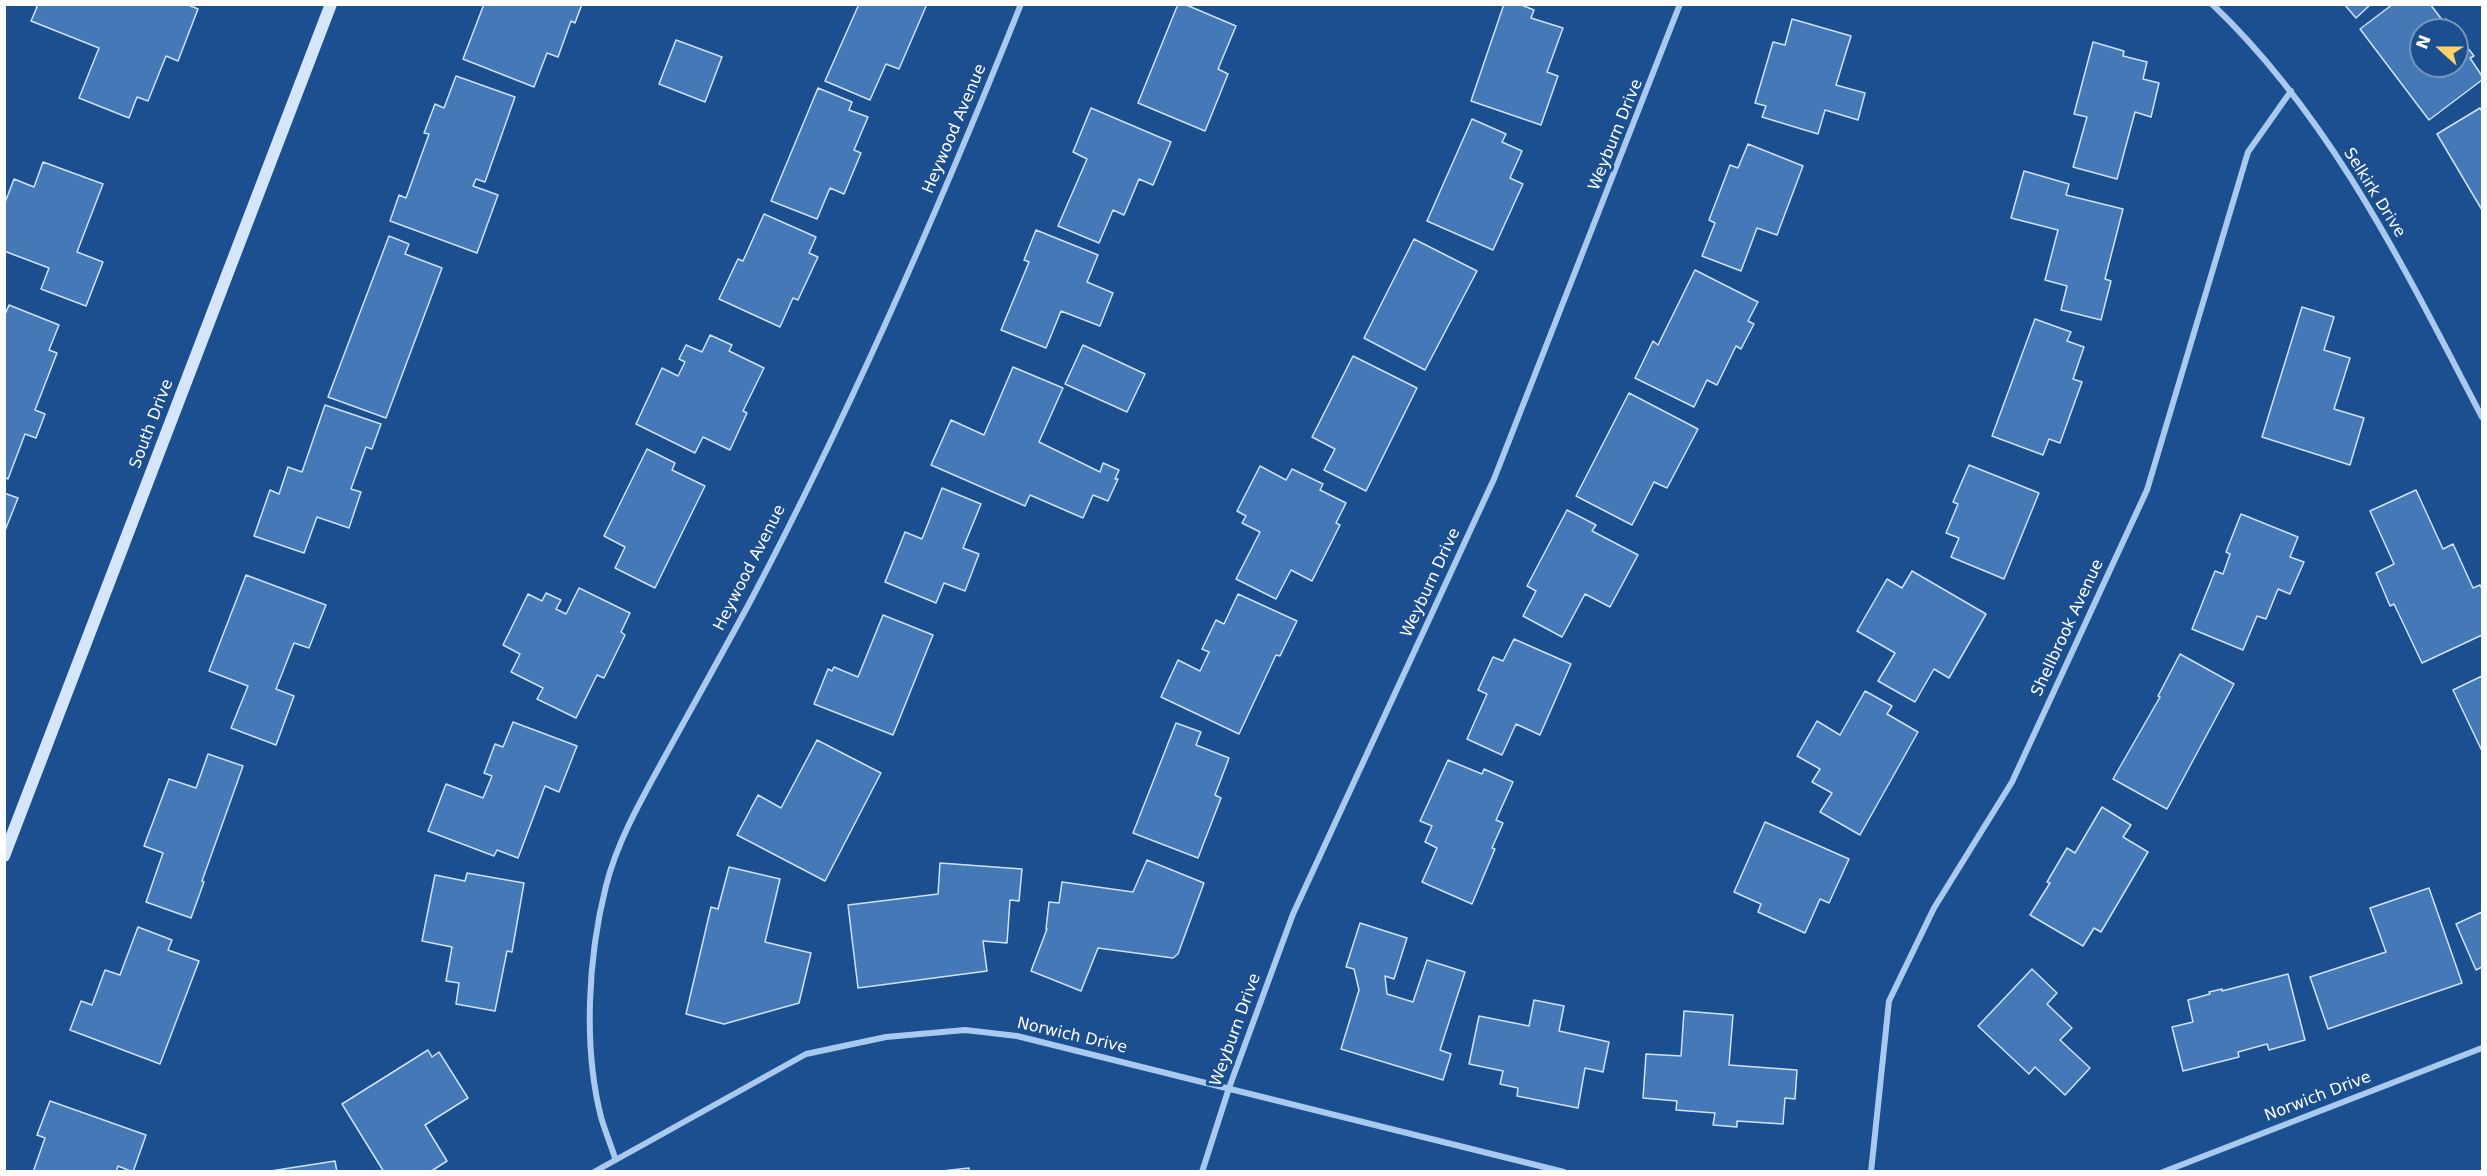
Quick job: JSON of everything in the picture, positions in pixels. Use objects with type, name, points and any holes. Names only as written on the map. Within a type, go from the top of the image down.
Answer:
[{"type":"street","name":"South Drive","points":[[4,856],[331,4]]},
{"type":"street","name":"Heywood Avenue","points":[[615,1158],[601,1118],[594,1079],[591,1021],[592,968],[596,932],[606,884],[622,840],[751,599],[861,372],[959,157],[1021,4]]},
{"type":"street","name":"Weyburn Drive","points":[[1202,1172],[1229,1088],[1293,914],[1494,479],[1680,4]]},
{"type":"street","name":"Selkirk Drive","points":[[2212,4],[2242,33],[2291,91],[2384,231],[2482,417]]},
{"type":"street","name":"Shellbrook Avenue","points":[[1871,1172],[1889,1001],[1934,908],[2012,782],[2147,490],[2248,152],[2291,91]]},
{"type":"street","name":"Norwich Drive","points":[[594,1172],[615,1158],[806,1053],[885,1037],[965,1030],[1017,1036],[1564,1172]]},
{"type":"street","name":"Norwich Drive","points":[[2163,1172],[2482,1048]]},
{"type":"building","points":[[34,4],[186,4],[198,9],[178,61],[166,56],[148,101],[137,97],[129,118],[79,98],[99,48],[31,21],[37,7]]},
{"type":"building","points":[[484,4],[582,4],[575,23],[571,21],[558,57],[547,53],[534,87],[463,59]]},
{"type":"building","points":[[859,4],[927,4],[899,69],[886,64],[870,100],[825,81]]},
{"type":"building","points":[[1178,4],[1184,4],[1236,26],[1218,69],[1228,74],[1205,131],[1138,103]]},
{"type":"building","points":[[1504,4],[1519,4],[1534,10],[1531,18],[1563,28],[1547,72],[1558,76],[1541,125],[1471,101]]},
{"type":"building","points":[[2344,4],[2371,4],[2356,18]]},
{"type":"building","points":[[2393,4],[2430,4],[2441,18],[2409,18],[2409,78],[2469,78],[2469,50],[2474,56],[2470,58],[2482,76],[2482,80],[2429,120],[2360,29]]},
{"type":"building","points":[[1792,19],[1851,36],[1836,85],[1865,93],[1858,120],[1825,110],[1818,134],[1762,117],[1766,106],[1755,103],[1773,42],[1785,45]]},
{"type":"building","points":[[676,40],[722,57],[705,102],[659,84]]},
{"type":"building","points":[[2093,42],[2124,51],[2123,56],[2147,62],[2143,79],[2159,83],[2151,117],[2135,112],[2117,179],[2073,167],[2087,117],[2074,114]]},
{"type":"building","points":[[456,76],[515,97],[485,182],[476,179],[473,186],[498,195],[477,253],[390,221],[399,195],[406,198],[429,134],[424,133],[435,104],[444,108]]},
{"type":"building","points":[[818,88],[852,102],[849,110],[868,117],[854,150],[861,153],[844,194],[830,188],[817,219],[771,201]]},
{"type":"building","points":[[1091,108],[1171,142],[1153,185],[1139,179],[1124,215],[1113,210],[1099,243],[1058,226],[1087,159],[1073,152]]},
{"type":"building","points":[[2480,108],[2482,112],[2482,210],[2437,134]]},
{"type":"building","points":[[1472,119],[1506,134],[1502,142],[1522,151],[1510,178],[1523,184],[1493,250],[1427,221]]},
{"type":"building","points":[[1748,144],[1803,166],[1777,235],[1757,228],[1741,271],[1702,256],[1715,223],[1709,220],[1730,165],[1738,168]]},
{"type":"building","points":[[43,162],[103,184],[77,252],[103,262],[86,306],[41,289],[49,268],[4,251],[4,205],[14,179],[34,187]]},
{"type":"building","points":[[2024,171],[2069,184],[2066,195],[2123,209],[2105,279],[2111,281],[2101,320],[2061,310],[2067,286],[2045,280],[2058,230],[2011,218]]},
{"type":"building","points":[[764,214],[816,237],[809,253],[818,257],[798,300],[793,298],[780,327],[719,299],[738,259],[743,261]]},
{"type":"building","points":[[1036,230],[1098,255],[1087,282],[1113,293],[1100,326],[1061,311],[1046,348],[1001,330],[1029,262],[1024,260]]},
{"type":"building","points":[[389,236],[409,244],[405,254],[442,268],[386,418],[328,397]]},
{"type":"building","points":[[1414,239],[1477,271],[1425,370],[1364,338]]},
{"type":"building","points":[[1695,270],[1758,302],[1748,321],[1754,324],[1741,349],[1736,346],[1717,385],[1707,380],[1694,407],[1635,378],[1653,341],[1658,345]]},
{"type":"building","points":[[9,305],[59,325],[49,350],[57,353],[35,410],[45,414],[36,438],[25,434],[8,479],[4,477],[4,317]]},
{"type":"building","points":[[2302,307],[2334,317],[2324,350],[2350,358],[2334,409],[2364,418],[2350,465],[2262,437]]},
{"type":"building","points":[[2035,319],[2071,332],[2067,341],[2084,347],[2073,379],[2082,382],[2060,443],[2049,439],[2043,455],[1992,436]]},
{"type":"building","points":[[710,335],[732,345],[729,351],[764,368],[743,411],[747,413],[730,450],[703,437],[695,453],[636,424],[662,368],[678,376],[685,362],[679,359],[686,345],[702,352]]},
{"type":"building","points":[[1083,345],[1145,374],[1127,412],[1065,384]]},
{"type":"building","points":[[1353,356],[1417,388],[1366,491],[1324,470],[1335,449],[1312,437]]},
{"type":"building","points":[[1013,367],[1063,388],[1039,442],[1100,472],[1103,463],[1119,470],[1115,479],[1118,479],[1108,501],[1093,495],[1083,518],[1030,495],[1025,506],[931,465],[951,420],[984,435]]},
{"type":"building","points":[[1629,393],[1698,429],[1667,488],[1654,482],[1632,525],[1576,496]]},
{"type":"building","points":[[325,405],[381,424],[372,449],[366,447],[351,489],[361,492],[349,528],[317,517],[304,553],[254,536],[270,490],[279,494],[288,467],[302,472]]},
{"type":"building","points":[[647,449],[675,463],[672,470],[705,486],[655,588],[615,568],[625,547],[604,536]]},
{"type":"building","points":[[1969,465],[2039,493],[2004,579],[1951,557],[1959,538],[1946,533],[1958,504],[1953,502]]},
{"type":"building","points":[[1260,466],[1286,480],[1292,469],[1323,484],[1320,490],[1346,503],[1336,523],[1340,525],[1312,581],[1291,570],[1276,599],[1236,579],[1260,532],[1242,523],[1246,516],[1237,511]]},
{"type":"building","points":[[942,488],[981,504],[963,548],[979,554],[965,591],[944,583],[936,603],[885,582],[905,532],[922,539]]},
{"type":"building","points":[[2416,490],[2443,549],[2453,544],[2473,588],[2480,585],[2482,589],[2482,635],[2422,663],[2394,604],[2390,606],[2376,573],[2394,564],[2370,511]]},
{"type":"building","points":[[4,493],[18,498],[4,533]]},
{"type":"building","points":[[1567,510],[1596,525],[1592,531],[1638,555],[1610,607],[1585,594],[1562,637],[1523,616],[1536,591],[1527,586]]},
{"type":"building","points":[[2241,514],[2298,537],[2290,557],[2304,562],[2290,594],[2278,589],[2266,619],[2257,616],[2243,650],[2192,629],[2215,571],[2223,574],[2230,554],[2226,552]]},
{"type":"building","points":[[1912,571],[1986,614],[1949,678],[1934,669],[1915,702],[1878,681],[1895,653],[1857,631],[1887,579],[1902,588]]},
{"type":"building","points":[[246,575],[326,605],[309,648],[294,643],[276,689],[294,696],[276,745],[231,728],[248,686],[209,671]]},
{"type":"building","points":[[579,588],[630,613],[621,632],[625,635],[604,678],[597,675],[576,718],[537,699],[543,688],[511,672],[520,654],[503,645],[528,594],[542,601],[546,593],[561,600],[556,609],[566,614]]},
{"type":"building","points":[[1238,594],[1297,621],[1280,656],[1276,655],[1239,734],[1161,697],[1178,660],[1200,671],[1209,652],[1202,649],[1216,620],[1224,624]]},
{"type":"building","points":[[883,615],[933,635],[893,735],[814,704],[828,669],[832,671],[834,667],[858,677]]},
{"type":"building","points":[[1514,639],[1571,664],[1540,735],[1516,724],[1502,755],[1467,739],[1487,694],[1478,690],[1493,657],[1503,661]]},
{"type":"building","points":[[2180,654],[2234,684],[2167,809],[2113,779],[2160,697],[2158,696]]},
{"type":"building","points":[[2482,676],[2482,751],[2453,690]]},
{"type":"building","points":[[1865,691],[1892,706],[1887,714],[1918,732],[1860,835],[1820,812],[1832,793],[1812,782],[1820,769],[1797,756],[1817,721],[1840,735]]},
{"type":"building","points":[[513,722],[577,746],[559,792],[545,786],[518,858],[497,850],[494,856],[428,831],[446,784],[483,798],[492,776],[484,773],[495,744],[503,747]]},
{"type":"building","points":[[1176,723],[1201,732],[1196,745],[1229,758],[1215,795],[1221,798],[1198,858],[1133,833]]},
{"type":"building","points":[[817,740],[881,773],[825,881],[737,835],[758,795],[781,808]]},
{"type":"building","points":[[208,754],[243,766],[191,918],[146,902],[163,853],[144,846],[169,779],[196,788]]},
{"type":"building","points":[[1448,760],[1482,774],[1484,769],[1513,782],[1496,820],[1503,823],[1492,848],[1495,849],[1472,904],[1422,882],[1437,848],[1425,842],[1432,826],[1420,821]]},
{"type":"building","points":[[2102,807],[2131,825],[2123,837],[2148,852],[2101,932],[2094,928],[2083,946],[2030,915],[2050,883],[2047,882],[2067,848],[2075,853]]},
{"type":"building","points":[[1765,822],[1849,859],[1829,903],[1820,899],[1805,933],[1758,912],[1761,904],[1734,892]]},
{"type":"building","points":[[1147,860],[1204,883],[1178,954],[1173,958],[1098,948],[1081,991],[1031,971],[1047,929],[1049,902],[1059,903],[1062,882],[1133,892]]},
{"type":"building","points":[[940,863],[1022,869],[1019,901],[1010,900],[1007,943],[983,941],[987,971],[858,988],[848,905],[938,894]]},
{"type":"building","points":[[729,867],[780,879],[765,942],[811,953],[799,1003],[724,1024],[686,1014],[711,907],[718,909]]},
{"type":"building","points":[[467,873],[524,883],[512,952],[507,951],[495,1011],[456,1004],[459,983],[446,981],[452,947],[422,941],[435,875],[465,881]]},
{"type":"building","points":[[2429,888],[2462,983],[2328,1029],[2310,977],[2386,952],[2370,908]]},
{"type":"building","points":[[2482,912],[2482,967],[2476,970],[2456,924]]},
{"type":"building","points":[[1360,923],[1407,938],[1394,979],[1385,976],[1387,994],[1413,1002],[1427,960],[1465,972],[1440,1050],[1451,1054],[1443,1080],[1341,1049],[1359,990],[1354,969],[1346,967]]},
{"type":"building","points":[[138,927],[172,940],[168,950],[199,961],[160,1064],[70,1030],[81,1001],[92,1005],[105,970],[120,975]]},
{"type":"building","points":[[2032,969],[2057,993],[2047,1004],[2072,1028],[2060,1040],[2090,1068],[2065,1095],[2035,1067],[2029,1074],[1978,1026]]},
{"type":"building","points":[[2288,974],[2305,1040],[2269,1050],[2267,1044],[2238,1052],[2239,1057],[2183,1071],[2172,1027],[2193,1022],[2188,1000],[2210,994],[2209,992],[2222,989],[2222,991]]},
{"type":"building","points":[[1534,1000],[1564,1006],[1559,1031],[1609,1042],[1603,1072],[1585,1068],[1578,1108],[1517,1096],[1518,1088],[1500,1084],[1503,1071],[1469,1064],[1479,1016],[1529,1026]]},
{"type":"building","points":[[1684,1011],[1733,1015],[1729,1065],[1797,1070],[1795,1099],[1785,1098],[1783,1124],[1737,1121],[1737,1127],[1713,1125],[1715,1113],[1676,1110],[1677,1101],[1643,1098],[1646,1054],[1681,1056]]},
{"type":"building","points":[[428,1050],[432,1057],[439,1052],[468,1098],[425,1125],[447,1161],[430,1172],[384,1172],[342,1104]]},
{"type":"building","points":[[50,1101],[146,1135],[133,1172],[118,1166],[116,1172],[33,1172],[45,1138],[37,1135]]},
{"type":"building","points":[[335,1161],[337,1172],[264,1172]]},
{"type":"building","points":[[969,1168],[969,1172],[933,1172]]}]
